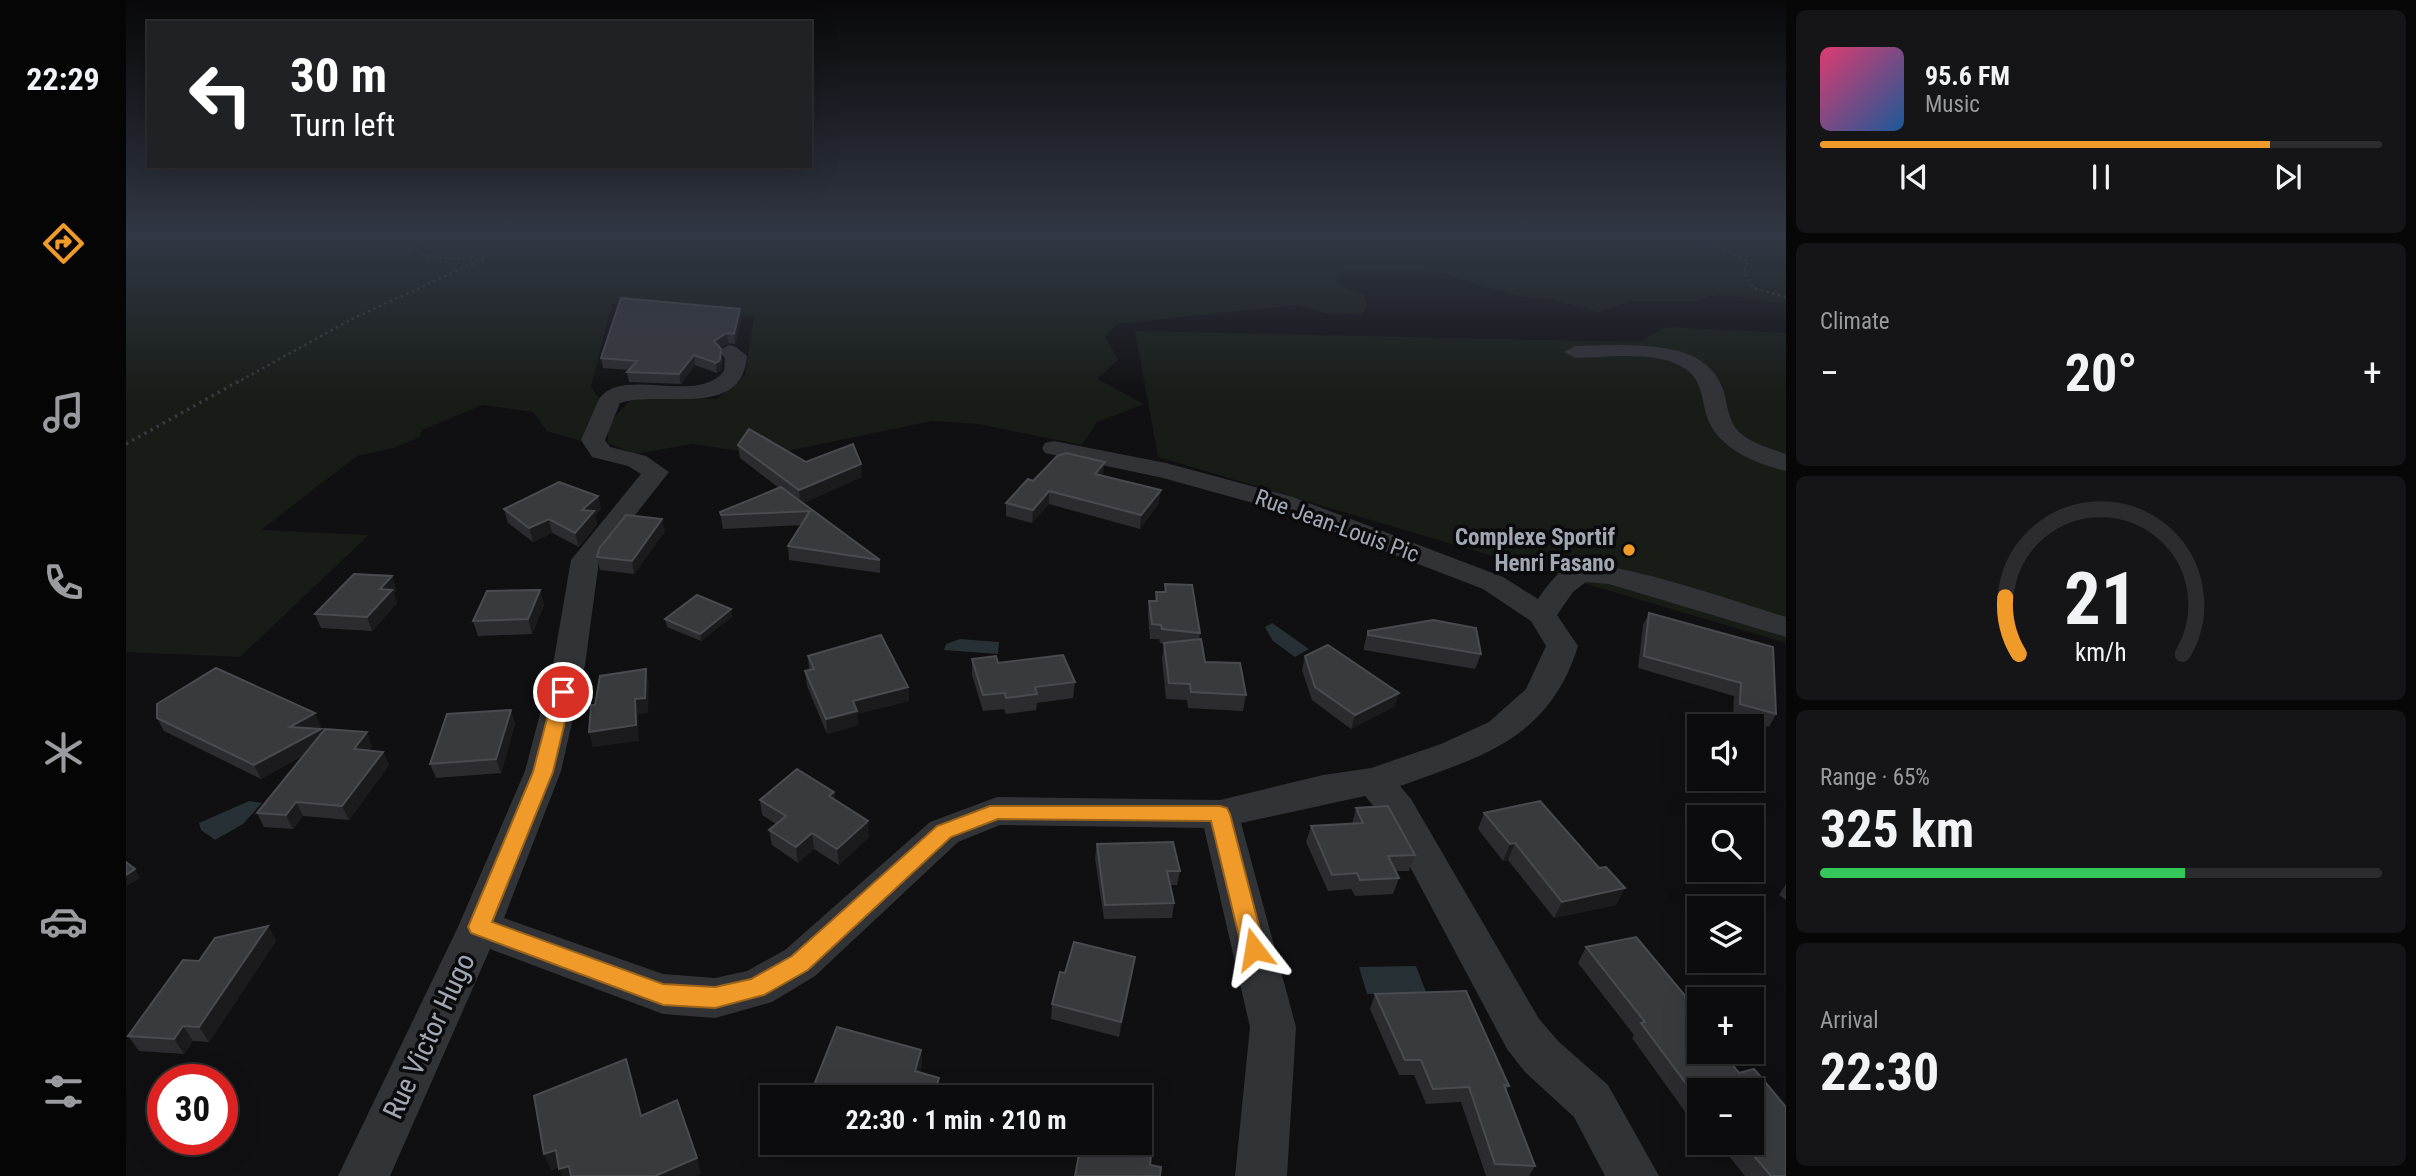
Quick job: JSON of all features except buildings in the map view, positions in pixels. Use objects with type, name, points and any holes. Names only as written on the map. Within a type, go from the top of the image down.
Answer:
[{"type":"street","name":"Rue Victor Hugo","points":[[365,1176],[479,927],[543,772],[569,665],[585,560],[656,472],[637,461],[601,452],[593,440],[611,399],[628,393],[712,391],[733,376],[738,367],[736,356],[729,351]]},
{"type":"street","points":[[1575,352],[1630,352],[1692,363],[1709,380],[1717,401],[1719,420],[1730,436],[1786,463]]},
{"type":"street","name":"Rue Jean-Louis Pic","points":[[479,927],[663,994],[715,998],[756,988],[800,963],[944,832],[997,811],[1220,814],[1323,789],[1374,782],[1454,753],[1501,731],[1539,696],[1555,667],[1562,646],[1542,615],[1493,583],[1284,503],[1166,471],[1054,448]]},
{"type":"street","points":[[1542,615],[1562,586],[1579,573],[1611,575],[1786,627]]},
{"type":"street","points":[[1374,782],[1398,810],[1523,1034],[1542,1057],[1591,1101],[1633,1176]]},
{"type":"street","points":[[1220,814],[1273,1027],[1261,1176]]},
{"type":"path","points":[[126,444],[352,319],[418,289]]},
{"type":"path","points":[[1756,289],[1786,297]]},
{"type":"shaded area","points":[[126,289],[1349,289],[1364,295],[1367,305],[1362,314],[1324,313],[1295,305],[1117,324],[1105,336],[1118,360],[1097,379],[1144,404],[1097,422],[1082,445],[978,424],[932,421],[768,455],[692,444],[635,454],[608,443],[608,425],[631,399],[658,396],[717,399],[745,375],[754,316],[612,304],[591,387],[600,399],[581,441],[547,431],[533,412],[482,405],[422,430],[420,437],[393,448],[357,456],[261,530],[369,535],[240,657],[126,652]]},
{"type":"shaded area","points":[[1493,289],[1786,289],[1786,304],[1717,294],[1695,301],[1632,301],[1599,312],[1553,300],[1520,297]]},
{"type":"shaded area","name":"Complexe Sportif Henri Fasano","points":[[1665,327],[1786,333],[1786,643],[1158,457],[1135,331],[1639,342]]},
{"type":"shaded area","points":[[1272,623],[1309,649],[1295,657],[1273,641],[1265,627]]},
{"type":"shaded area","points":[[960,639],[999,642],[998,654],[944,650],[946,644]]},
{"type":"shaded area","points":[[249,801],[262,803],[243,824],[215,840],[201,830],[199,823]]},
{"type":"shaded area","points":[[1416,966],[1426,992],[1367,994],[1359,967]]},
{"type":"place","name":"Complexe Sportif Henri Fasano","points":[[1629,550]]},
{"type":"route","points":[[563,692],[543,772],[479,927],[663,994],[715,998],[756,988],[800,963],[944,832],[997,811],[1220,814],[1254,949]]}]
